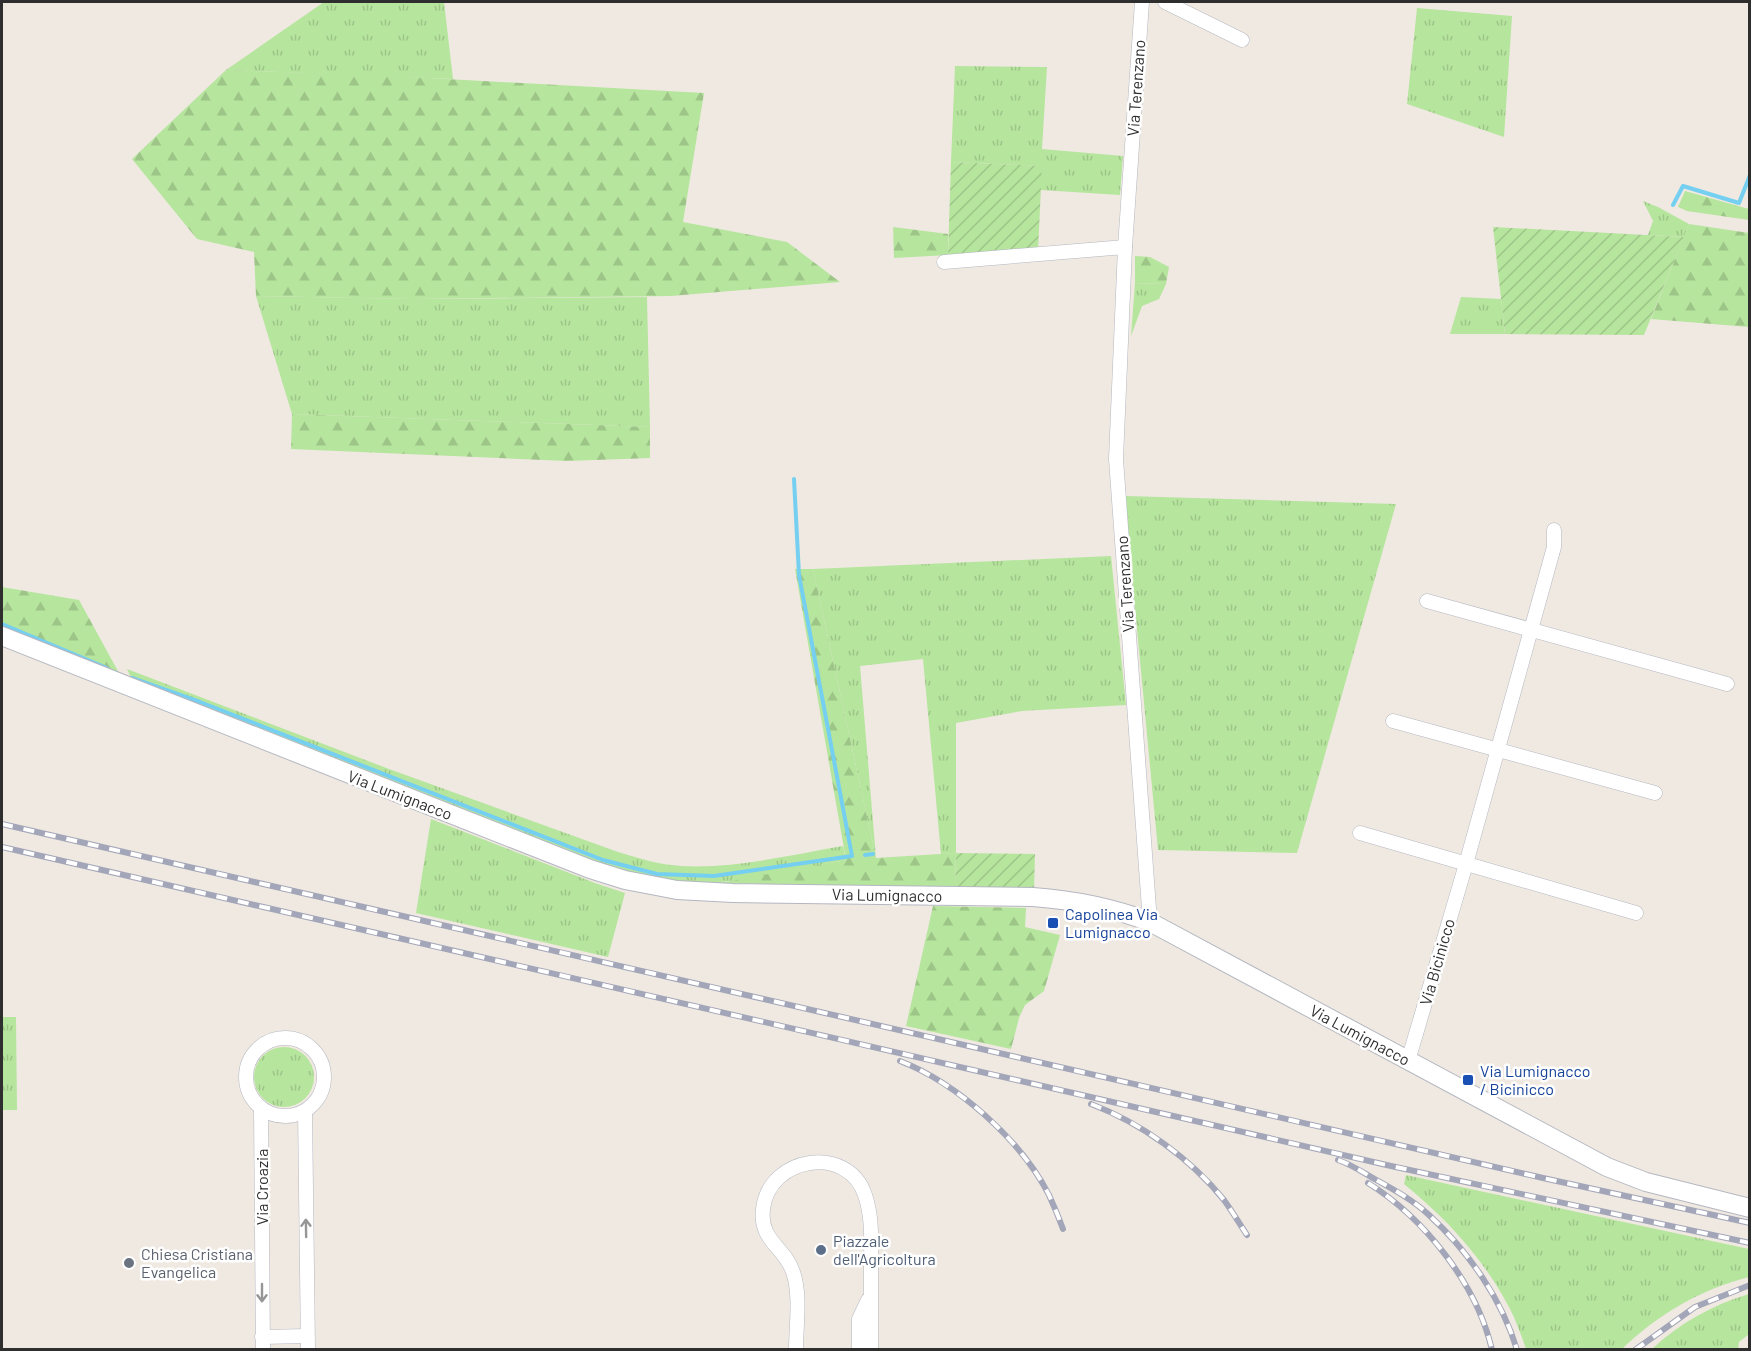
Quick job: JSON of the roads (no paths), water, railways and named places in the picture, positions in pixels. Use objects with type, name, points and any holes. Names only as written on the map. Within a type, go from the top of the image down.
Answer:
[{"type":"main road","name":"Via Lumignacco","points":[[2,636],[464,820],[590,869],[625,880],[667,888],[734,893],[1033,897],[1067,899],[1102,906],[1150,922],[1607,1167],[1646,1182],[1749,1208]]},
{"type":"street","name":"Via Terenzano","points":[[1142,2],[1125,247],[1116,459],[1150,922]]},
{"type":"street","points":[[1165,2],[1242,40]]},
{"type":"street","points":[[944,262],[1125,247]]},
{"type":"street","name":"Via Bicinicco","points":[[1408,1061],[1466,864],[1554,547],[1554,530]]},
{"type":"street","points":[[1427,601],[1727,684]]},
{"type":"street","points":[[1393,721],[1655,793]]},
{"type":"street","points":[[1360,833],[1636,913]]},
{"type":"street","name":"Via Croazia","points":[[287,1037],[310,1046],[323,1067],[324,1080],[321,1092],[305,1111],[308,1343],[262,1343],[261,1109],[252,1100],[245,1076],[247,1063],[254,1052],[274,1038],[287,1037]]},
{"type":"street","points":[[261,1109],[282,1117],[305,1111]]},
{"type":"street","points":[[796,1350],[795,1280],[789,1263],[770,1240],[765,1230],[762,1220],[763,1206],[777,1179],[788,1170],[801,1163],[817,1162],[845,1170],[861,1186],[871,1221],[871,1350]]},
{"type":"street","points":[[859,1350],[860,1319],[871,1295]]},
{"type":"waterway","points":[[1673,205],[1683,186],[1739,203],[1750,175]]},
{"type":"waterway","points":[[132,678],[200,702],[603,860],[657,874],[714,876],[852,856],[799,575],[794,479]]},
{"type":"waterway","points":[[2,624],[107,668]]},
{"type":"waterway","points":[[865,855],[873,854]]},
{"type":"railway","points":[[2,824],[1543,1178],[1750,1223]]},
{"type":"railway","points":[[2,847],[1391,1166],[1750,1243]]},
{"type":"railway","points":[[900,1061],[943,1083],[1005,1134],[1037,1174],[1049,1195],[1063,1229]]},
{"type":"railway","points":[[1091,1104],[1128,1121],[1164,1143],[1180,1156],[1224,1200],[1247,1235]]},
{"type":"railway","points":[[1338,1160],[1408,1199],[1443,1229],[1470,1260],[1493,1294],[1511,1331],[1517,1350]]},
{"type":"railway","points":[[1368,1183],[1409,1215],[1445,1255],[1461,1277],[1474,1301],[1485,1325],[1492,1350]]},
{"type":"railway","points":[[1635,1350],[1695,1307],[1750,1285]]},
{"type":"place","name":"Capolinea Via Lumignacco","points":[[1053,923]]},
{"type":"place","name":"Via Lumignacco / Bicinicco","points":[[1468,1080]]},
{"type":"place","name":"Piazzale dell'Agricoltura","points":[[821,1250]]},
{"type":"place","name":"Chiesa Cristiana Evangelica","points":[[129,1263]]}]
